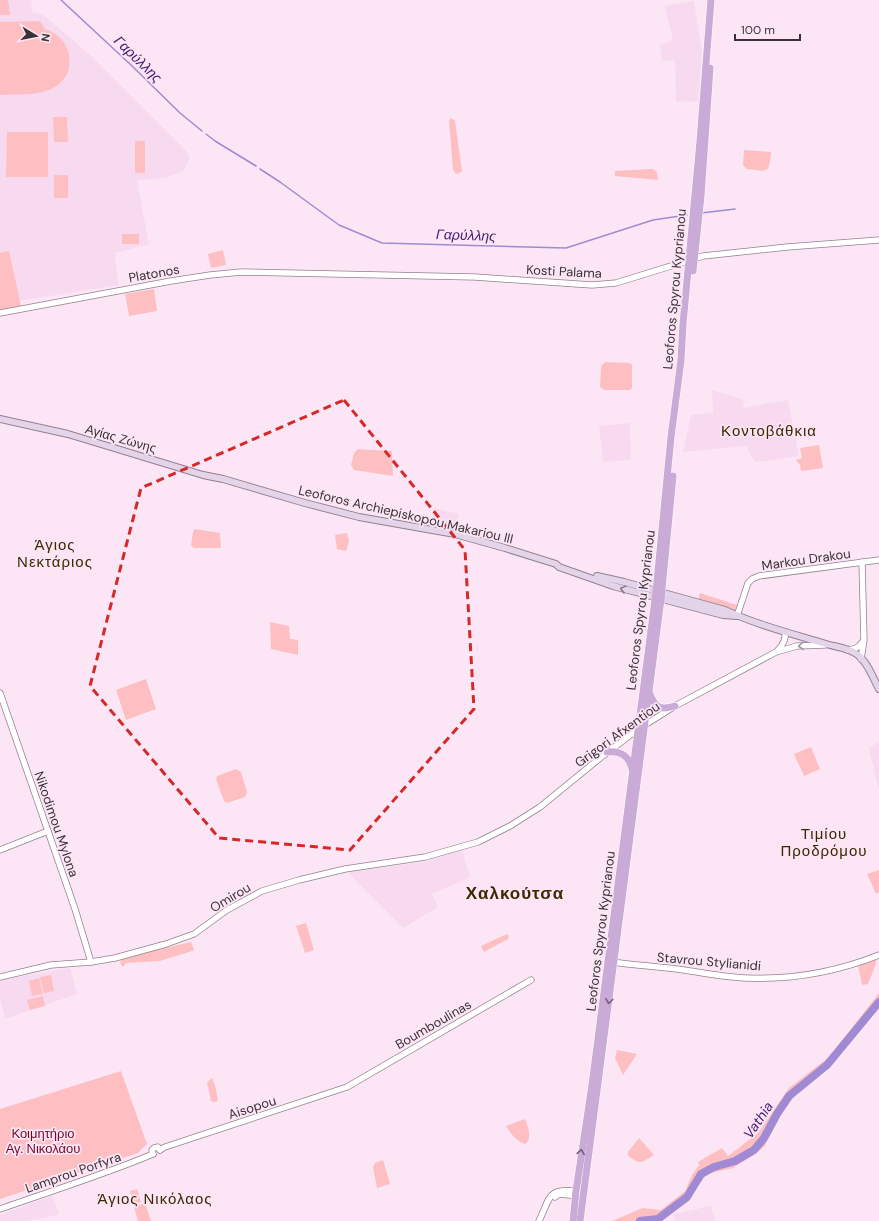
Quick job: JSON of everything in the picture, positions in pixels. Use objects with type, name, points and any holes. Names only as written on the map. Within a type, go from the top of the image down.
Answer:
[{"type":"main road","name":"Leoforos Spyrou Kyprianou","points":[[691,259],[711,0]]},
{"type":"main road","name":"Leoforos Spyrou Kyprianou","points":[[573,1221],[579,1194],[592,1084],[611,962],[649,692],[659,596],[671,437],[681,360],[683,324],[691,259],[701,196],[714,0]]},
{"type":"main road","name":"Αγίας Ζώνης","points":[[0,419],[68,434],[187,470],[236,483]]},
{"type":"main road","name":"Leoforos Archiepiskopou Makariou III","points":[[236,483],[359,517],[456,534],[521,552],[613,586],[725,610],[737,616],[847,650],[858,655],[871,673],[879,689]]},
{"type":"main road","name":"Leoforos Spyrou Kyprianou","points":[[611,962],[637,730],[659,596]]},
{"type":"main road","points":[[649,692],[653,701],[659,708],[664,709],[675,706]]},
{"type":"main road","points":[[607,752],[615,752],[624,755],[630,762],[633,775]]},
{"type":"main road","name":"Leoforos Spyrou Kyprianou","points":[[579,1194],[580,1221]]},
{"type":"street","name":"Kosti Palama","points":[[314,272],[475,277],[592,286],[616,283],[703,256],[879,240]]},
{"type":"street","name":"Platonos","points":[[0,313],[210,275],[261,271],[314,272]]},
{"type":"street","name":"Markou Drakou","points":[[737,616],[748,583],[754,579],[799,570],[879,560]]},
{"type":"street","points":[[861,659],[864,640],[862,562]]},
{"type":"street","points":[[776,652],[784,641],[785,632]]},
{"type":"street","points":[[847,650],[860,647],[864,640]]},
{"type":"street","name":"Grigori Afxentiou","points":[[476,843],[510,826],[540,807],[607,752],[645,724],[675,706],[776,652],[797,646],[827,645]]},
{"type":"street","name":"Nikodimou Mylona","points":[[0,693],[75,909],[91,962]]},
{"type":"street","points":[[0,850],[48,832]]},
{"type":"street","name":"Omirou","points":[[0,977],[51,965],[91,962],[115,958],[180,940],[194,934],[227,910],[262,891],[345,869],[426,857],[476,843]]},
{"type":"street","name":"Stavrou Stylianidi","points":[[611,962],[752,978],[801,976],[833,971],[879,955]]},
{"type":"street","name":"Boumboulinas","points":[[347,1087],[531,980]]},
{"type":"street","name":"Aisopou","points":[[153,1154],[152,1150],[154,1148],[163,1148],[347,1087]]},
{"type":"street","name":"Lamprou Porfyra","points":[[0,1210],[132,1163],[153,1154]]},
{"type":"street","points":[[539,1221],[548,1200],[555,1192],[564,1190],[579,1194]]},
{"type":"street","points":[[544,1211],[559,1194],[579,1194]]},
{"type":"highlighted area","points":[[344,400],[465,550],[474,709],[350,850],[219,838],[90,686],[141,488]]},
{"type":"shaded area","points":[[0,0],[32,0],[31,8],[33,13],[41,14],[52,22],[88,53],[187,152],[190,157],[184,170],[168,177],[137,181],[149,244],[115,253],[118,285],[0,304]]},
{"type":"shaded area","points":[[694,1],[702,52],[698,102],[676,101],[675,60],[662,61],[660,45],[673,40],[665,6]]},
{"type":"shaded area","points":[[712,390],[744,400],[743,408],[788,400],[799,456],[755,462],[746,446],[683,452],[691,415],[713,413]]},
{"type":"shaded area","points":[[630,423],[631,460],[603,462],[599,426]]},
{"type":"shaded area","points":[[434,508],[459,514],[455,532],[430,527]]},
{"type":"shaded area","points":[[879,742],[879,790],[869,748]]},
{"type":"shaded area","points":[[462,848],[471,877],[432,894],[438,907],[403,928],[347,872],[424,862]]},
{"type":"shaded area","points":[[70,968],[77,994],[5,1019],[0,998],[0,981]]},
{"type":"shaded area","points":[[51,1196],[59,1214],[24,1221],[0,1221],[0,1215]]},
{"type":"shaded area","points":[[711,1206],[715,1221],[675,1221],[673,1214]]},
{"type":"green space","points":[[0,0],[8,0],[10,15],[0,15]]},
{"type":"green space","points":[[40,21],[45,29],[54,33],[66,46],[70,64],[68,73],[55,87],[43,92],[0,95],[0,22]]},
{"type":"green space","points":[[53,117],[67,117],[68,142],[54,142]]},
{"type":"green space","points":[[451,118],[455,121],[462,171],[458,174],[453,170],[449,121]]},
{"type":"green space","points":[[7,132],[48,132],[48,177],[6,177]]},
{"type":"green space","points":[[135,141],[145,141],[145,173],[135,173]]},
{"type":"green space","points":[[744,150],[771,152],[768,168],[763,171],[747,169],[743,165]]},
{"type":"green space","points":[[653,169],[657,172],[658,180],[615,176],[615,171]]},
{"type":"green space","points":[[54,175],[68,175],[68,198],[54,198]]},
{"type":"green space","points":[[122,234],[139,234],[139,244],[122,244]]},
{"type":"green space","points":[[223,250],[226,265],[211,268],[208,254]]},
{"type":"green space","points":[[9,251],[21,306],[0,310],[0,253]]},
{"type":"green space","points":[[154,289],[157,311],[129,316],[125,294]]},
{"type":"green space","points":[[605,362],[630,363],[632,365],[632,388],[630,390],[604,390],[600,387],[601,366]]},
{"type":"green space","points":[[819,445],[823,468],[801,471],[800,465],[796,460],[802,458],[800,448]]},
{"type":"green space","points":[[358,449],[392,451],[393,476],[354,470],[351,465],[354,453]]},
{"type":"green space","points":[[195,529],[220,533],[221,548],[194,548],[191,545],[193,532]]},
{"type":"green space","points":[[347,533],[349,541],[346,551],[337,549],[335,535]]},
{"type":"green space","points":[[700,593],[737,605],[735,611],[698,600]]},
{"type":"green space","points":[[270,622],[289,626],[290,639],[298,640],[298,655],[271,649]]},
{"type":"green space","points":[[146,679],[156,709],[126,720],[116,690]]},
{"type":"green space","points":[[811,747],[820,769],[804,776],[794,754]]},
{"type":"green space","points":[[236,769],[241,772],[247,792],[245,797],[227,803],[224,801],[216,779],[217,776]]},
{"type":"green space","points":[[879,870],[879,892],[876,894],[867,874]]},
{"type":"green space","points":[[306,923],[314,950],[305,953],[296,926]]},
{"type":"green space","points":[[507,934],[509,936],[508,939],[484,952],[481,946]]},
{"type":"green space","points":[[191,942],[194,950],[160,961],[126,963],[123,967],[120,963],[121,960],[139,954]]},
{"type":"green space","points":[[876,958],[876,964],[868,984],[862,985],[858,965]]},
{"type":"green space","points":[[51,975],[54,991],[44,993],[40,977]]},
{"type":"green space","points":[[39,978],[43,994],[32,996],[29,981]]},
{"type":"green space","points":[[879,993],[879,1009],[876,1010],[835,1061],[797,1093],[775,1121],[765,1146],[733,1168],[707,1174],[688,1199],[661,1221],[612,1221],[643,1208],[661,1210],[685,1191],[692,1175],[699,1165],[698,1162],[722,1148],[728,1156],[758,1133],[789,1088],[829,1057]]},
{"type":"green space","points":[[43,996],[45,1006],[30,1010],[27,1000]]},
{"type":"green space","points":[[617,1050],[637,1054],[623,1075],[615,1058]]},
{"type":"green space","name":"Κοιμητήριο Αγ. Νικολάου","points":[[121,1071],[147,1144],[138,1153],[0,1199],[0,1109]]},
{"type":"green space","points":[[212,1078],[218,1101],[214,1102],[211,1101],[207,1082]]},
{"type":"green space","points":[[525,1119],[529,1139],[525,1144],[519,1141],[506,1126]]},
{"type":"green space","points":[[639,1138],[654,1155],[641,1162],[628,1156],[628,1152]]},
{"type":"green space","points":[[383,1160],[390,1184],[377,1188],[373,1167],[375,1163]]},
{"type":"green space","points":[[137,1189],[141,1202],[134,1205],[130,1191]]},
{"type":"green space","points":[[145,1203],[151,1221],[138,1221],[134,1207]]},
{"type":"waterway","name":"Γαρύλλης","points":[[61,0],[180,113],[202,131]]},
{"type":"waterway","name":"Γαρύλλης","points":[[206,134],[256,166]]},
{"type":"waterway","name":"Γαρύλλης","points":[[260,169],[339,225],[382,243],[566,248],[653,220],[687,215]]},
{"type":"waterway","name":"Γαρύλλης","points":[[701,213],[735,209]]},
{"type":"waterway","name":"Vathia","points":[[640,1221],[658,1219],[687,1197],[701,1174],[714,1167],[735,1161],[754,1150],[764,1138],[789,1096],[827,1065],[879,1002]]},
{"type":"district","name":"Κοντοβάθκια","points":[[769,431]]},
{"type":"district","name":"Άγιος Νεκτάριος","points":[[55,554]]},
{"type":"district","name":"Τιμίου Προδρόμου","points":[[824,842]]},
{"type":"district","name":"Χαλκούτσα","points":[[515,893]]},
{"type":"district","name":"Άγιος Νικόλαος","points":[[155,1199]]}]
